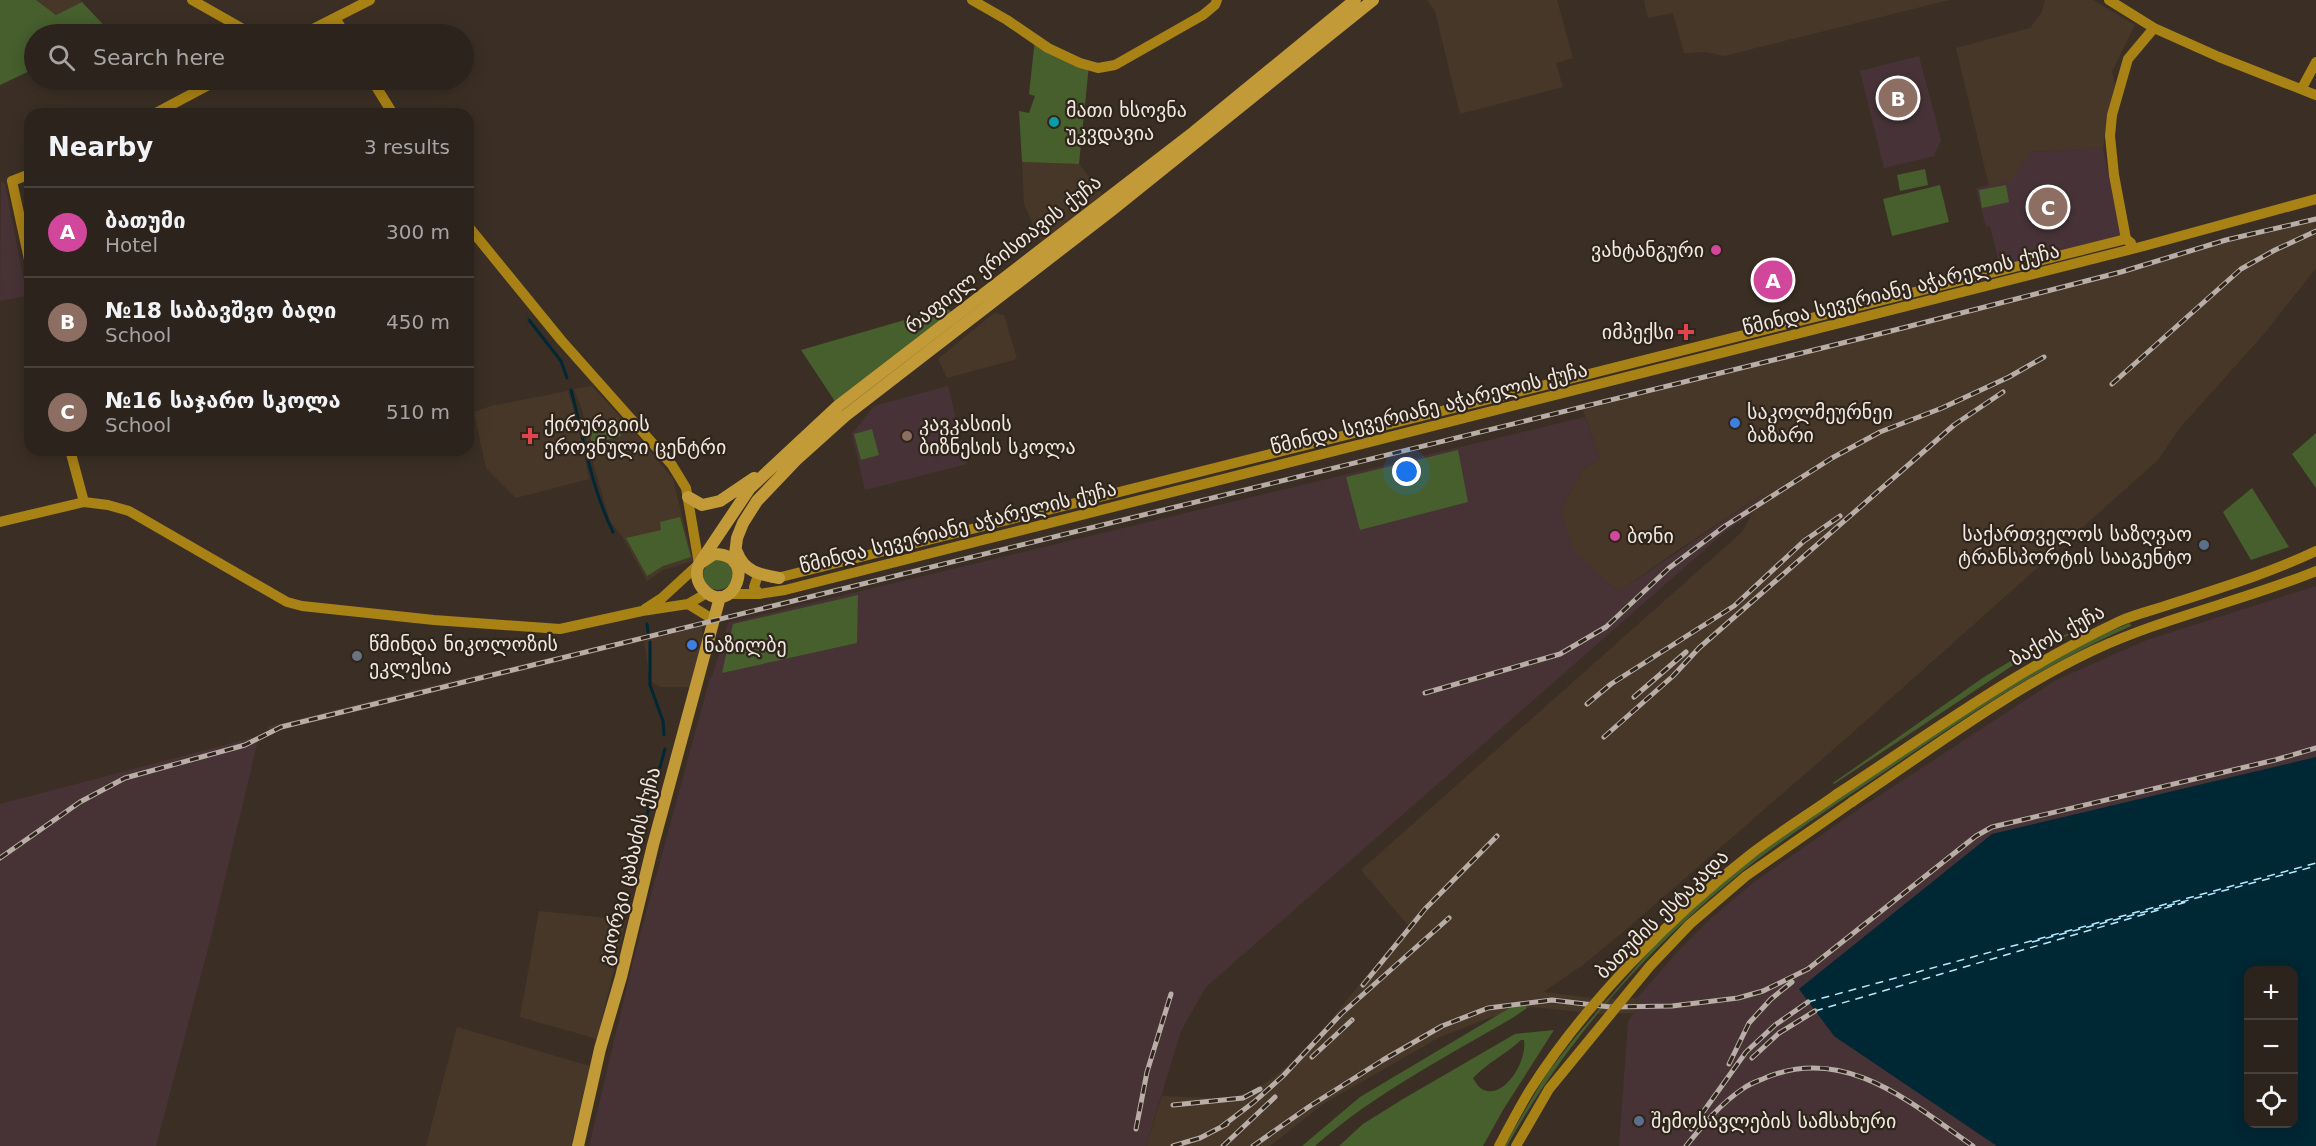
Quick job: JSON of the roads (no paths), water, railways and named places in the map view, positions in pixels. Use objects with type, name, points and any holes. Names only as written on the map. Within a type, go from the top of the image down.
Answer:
[{"type":"main road","points":[[192,0],[234,24]]},
{"type":"main road","points":[[323,24],[370,0]]},
{"type":"main road","points":[[972,0],[1048,48],[1080,63],[1098,68],[1115,65],[1203,15],[1215,5],[1217,0]]},
{"type":"main road","name":"რაფიელ ერისთავის ქუჩა","points":[[699,564],[750,488],[838,406],[1194,132],[1355,0]]},
{"type":"main road","name":"რაფიელ ერისთავის ქუჩა","points":[[736,566],[736,542],[743,522],[757,501],[796,460],[845,416],[1112,210],[1373,0]]},
{"type":"main road","points":[[2109,0],[2154,28],[2219,57],[2316,95]]},
{"type":"main road","points":[[335,18],[339,24]]},
{"type":"main road","points":[[2136,248],[2126,239],[2114,175],[2110,136],[2112,115],[2128,59],[2154,28]]},
{"type":"main road","points":[[2302,88],[2316,63]]},
{"type":"main road","points":[[165,108],[199,90]]},
{"type":"main road","points":[[378,90],[389,108]]},
{"type":"main road","points":[[24,176],[12,181],[24,236]]},
{"type":"main road","name":"წმინდა სევერიანე აჭარელის ქუჩა","points":[[725,595],[759,594],[805,585],[2136,248],[2316,199]]},
{"type":"main road","points":[[474,233],[561,340],[672,465],[686,488],[699,564],[698,582],[707,593]]},
{"type":"main road","name":"წმინდა სევერიანე აჭარელის ქუჩა","points":[[736,566],[757,578],[779,578],[2126,239]]},
{"type":"main road","points":[[71,456],[84,502]]},
{"type":"main road","points":[[688,497],[702,505],[720,501],[773,466]]},
{"type":"main road","points":[[0,522],[84,502],[108,504],[129,511],[287,602],[302,606],[434,620],[560,629],[642,611],[688,604],[707,593],[725,595],[736,586],[736,566],[722,554],[714,554],[699,564],[662,598],[642,611]]},
{"type":"main road","points":[[719,532],[720,537],[725,541],[736,542],[739,558],[758,575],[779,578]]},
{"type":"main road","name":"ბაქოს ქუჩა","points":[[1837,794],[2044,660],[2122,620],[2258,575],[2316,550]]},
{"type":"main road","name":"ბაქოს ქუჩა","points":[[1852,802],[1935,746],[2057,669],[2092,651],[2149,628],[2285,584],[2316,571]]},
{"type":"main road","points":[[757,578],[754,587],[759,594]]},
{"type":"main road","name":"გიორგი ცაბაძის ქუჩა","points":[[578,1146],[600,1049],[621,976],[653,845],[714,620],[725,595]]},
{"type":"main road","points":[[688,604],[714,620]]},
{"type":"main road","points":[[2143,613],[2149,628]]},
{"type":"main road","name":"ბათუმის ესტაკადა","points":[[1499,1146],[1530,1090],[1604,992],[1663,931],[1751,854],[1837,794]]},
{"type":"main road","name":"ბათუმის ესტაკადა","points":[[1516,1146],[1549,1089],[1643,974],[1682,932],[1746,876],[1852,802]]},
{"type":"water","points":[[2316,757],[2316,1146],[1997,1146],[1834,1036],[1799,989],[1992,834]]},
{"type":"waterway","points":[[529,320],[561,361],[567,378]]},
{"type":"waterway","points":[[571,390],[593,480],[613,532]]},
{"type":"waterway","points":[[647,624],[648,632]]},
{"type":"waterway","points":[[650,642],[650,685],[663,721],[664,735]]},
{"type":"waterway","points":[[640,840],[665,749]]},
{"type":"railway","points":[[0,858],[80,802],[125,778],[245,745],[281,727],[1887,332],[2121,272],[2226,240],[2316,219]]},
{"type":"railway","points":[[2112,384],[2241,269],[2316,231]]},
{"type":"railway","points":[[1425,693],[1560,654],[1606,627],[1669,568],[1725,526],[1832,458],[1880,432],[1942,408],[2009,377],[2044,357]]},
{"type":"railway","points":[[1604,737],[1673,676],[1699,648],[1954,425],[2003,392]]},
{"type":"railway","points":[[1587,704],[1611,684],[1734,606],[1804,541],[1840,516]]},
{"type":"railway","points":[[1634,697],[1686,652]]},
{"type":"railway","points":[[1253,1146],[1310,1106],[1383,1060],[1442,1026],[1488,1008],[1552,1000],[1610,1007],[1672,1006],[1738,998],[1763,991],[1808,969],[1976,836],[1992,827],[2275,760],[2316,748]]},
{"type":"railway","points":[[1363,985],[1425,909],[1497,836]]},
{"type":"railway","points":[[1221,1127],[1283,1076],[1341,1014],[1449,918]]},
{"type":"railway","points":[[1729,1064],[1749,1023],[1771,999],[1792,982]]},
{"type":"railway","points":[[1136,1129],[1147,1072],[1171,994]]},
{"type":"railway","points":[[1691,1129],[1746,1052],[1775,1025],[1808,1002]]},
{"type":"railway","points":[[1752,1058],[1779,1033],[1815,1011]]},
{"type":"railway","points":[[1312,1057],[1352,1020]]},
{"type":"railway","points":[[1686,1146],[1720,1107],[1749,1085],[1794,1069],[1823,1068],[1850,1073],[1876,1083],[1926,1112],[1973,1146]]},
{"type":"railway","points":[[1173,1105],[1243,1098],[1260,1089]]},
{"type":"railway","points":[[1223,1146],[1275,1097]]},
{"type":"railway","points":[[1173,1146],[1200,1138],[1227,1124]]},
{"type":"place","name":"№18 საბავშვო ბაღი","points":[[1898,98]]},
{"type":"place","name":"მათი ხსოვნა უკვდავია","points":[[1054,122]]},
{"type":"place","name":"№16 საჯარო სკოლა","points":[[2048,207]]},
{"type":"place","name":"ვახტანგური","points":[[1716,250]]},
{"type":"place","name":"ბათუმი","points":[[1773,280]]},
{"type":"place","name":"იმპექსი","points":[[1686,332]]},
{"type":"place","name":"საკოლმეურნეი ბაზარი","points":[[1735,423]]},
{"type":"place","name":"ქირურგიის ეროვნული ცენტრი","points":[[530,436]]},
{"type":"place","name":"კავკასიის ბიზნესის სკოლა","points":[[907,436]]},
{"type":"place","name":"ბონი","points":[[1615,536]]},
{"type":"place","name":"საქართველოს საზღვაო ტრანსპორტის სააგენტო","points":[[2204,545]]},
{"type":"place","name":"ნაზილბე","points":[[692,645]]},
{"type":"place","name":"წმინდა ნიკოლოზის ეკლესია","points":[[357,656]]},
{"type":"place","name":"შემოსავლების სამსახური","points":[[1639,1121]]}]
